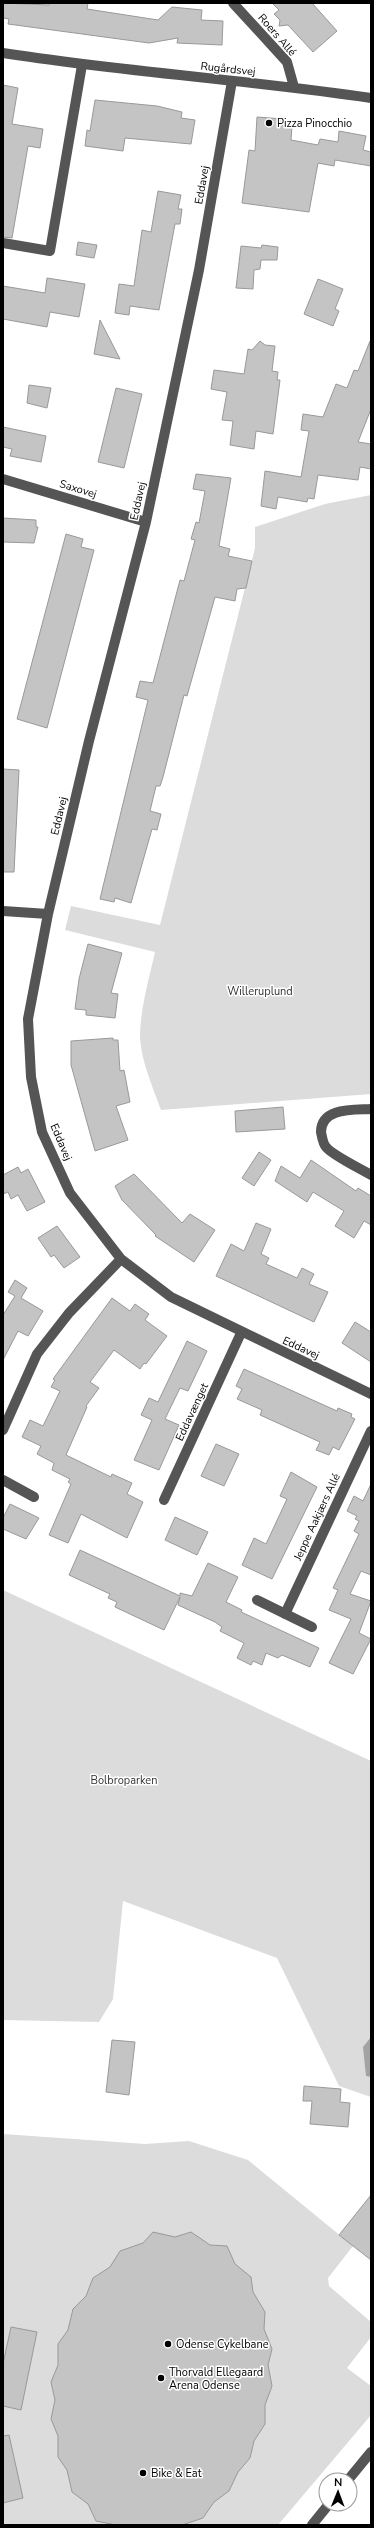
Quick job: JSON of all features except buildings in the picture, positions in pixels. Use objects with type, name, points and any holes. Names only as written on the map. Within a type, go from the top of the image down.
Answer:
[{"type":"street","name":"Roers Allé","points":[[233,3],[287,62],[294,87]]},
{"type":"street","name":"Rugårdsvej","points":[[3,53],[82,65],[294,87],[371,98]]},
{"type":"street","points":[[3,243],[50,251],[82,65]]},
{"type":"street","name":"Eddavej","points":[[232,81],[199,270],[146,522],[89,741],[48,914],[28,1019],[30,1077],[42,1132],[70,1193],[121,1259],[171,1297],[241,1333],[371,1394]]},
{"type":"street","name":"Saxovej","points":[[3,479],[146,522]]},
{"type":"street","points":[[3,911],[48,914]]},
{"type":"street","points":[[371,1109],[338,1111],[326,1119],[321,1127],[322,1137],[326,1147],[371,1175]]},
{"type":"street","points":[[3,1430],[37,1354],[69,1313],[121,1259]]},
{"type":"street","name":"Eddavænget","points":[[164,1500],[241,1333]]},
{"type":"street","name":"Jeppe Aakjærs Allé","points":[[285,1614],[371,1431]]},
{"type":"street","points":[[3,1480],[34,1497]]},
{"type":"street","points":[[257,1600],[312,1627]]},
{"type":"street","points":[[355,2472],[371,2452]]},
{"type":"street","points":[[312,2525],[323,2512]]},
{"type":"green space","name":"Willeruplund","points":[[371,495],[371,1094],[161,1110],[142,1053],[140,1034],[144,1003],[155,952],[65,930],[71,906],[160,925],[255,548],[255,527],[325,504]]},
{"type":"green space","name":"Bolbroparken","points":[[3,1590],[371,1761],[371,2097],[339,2086],[277,1958],[123,1901],[113,1999],[99,2022],[3,2020]]},
{"type":"green space","name":"Odense Cykelbane","points":[[3,2134],[145,2144],[189,2141],[248,2160],[353,2246],[328,2278],[329,2286],[371,2322],[371,2337],[347,2368],[371,2386],[371,2415],[323,2472],[318,2472],[318,2478],[278,2525],[3,2525]]},
{"type":"shaded area","points":[[371,2037],[371,2077],[366,2076],[363,2047]]},
{"type":"place","name":"Pizza Pinocchio","points":[[269,123]]},
{"type":"place","name":"Odense Cykelbane","points":[[168,2344]]},
{"type":"place","name":"Thorvald Ellegaard Arena Odense","points":[[161,2378]]},
{"type":"place","name":"Bike & Eat","points":[[143,2473]]}]
